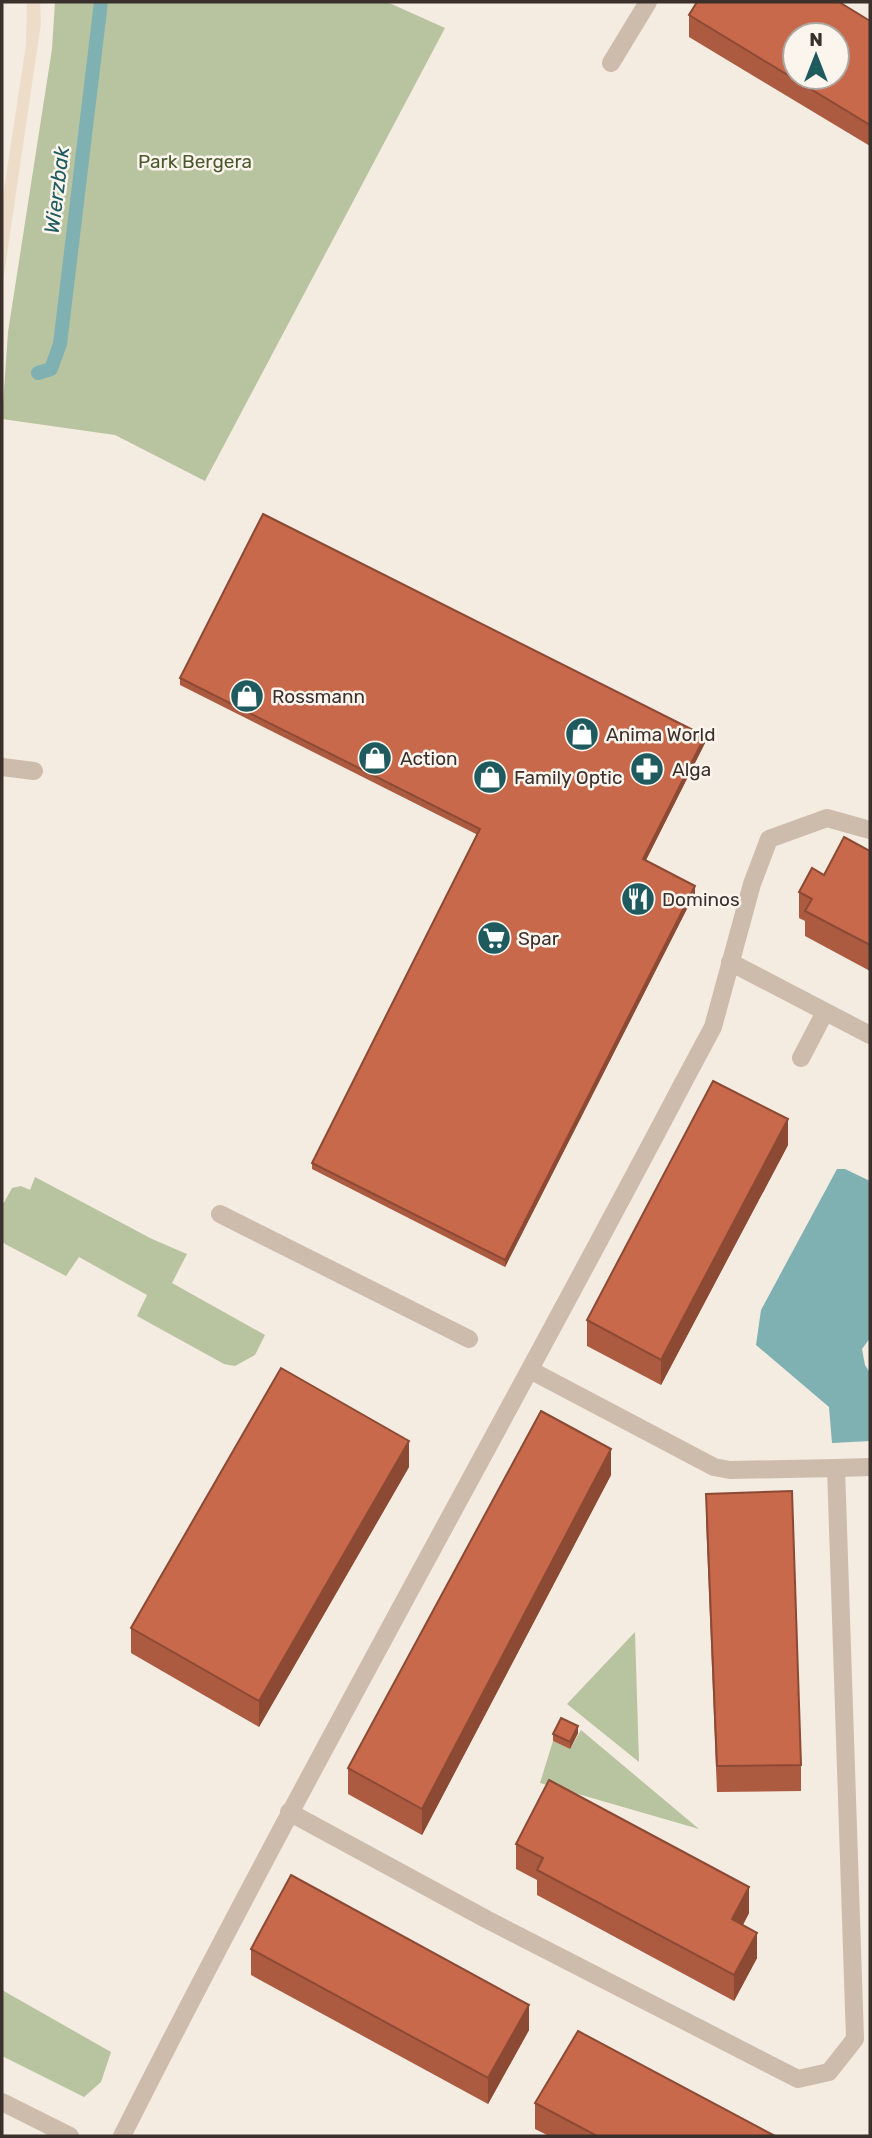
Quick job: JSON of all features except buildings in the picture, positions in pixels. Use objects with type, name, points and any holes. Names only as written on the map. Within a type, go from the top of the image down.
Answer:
[{"type":"street","points":[[611,63],[648,2]]},
{"type":"street","points":[[2,767],[34,771]]},
{"type":"street","points":[[122,2136],[289,1812],[532,1371],[713,1027],[752,884],[769,839],[827,818],[870,830]]},
{"type":"street","points":[[730,962],[870,1035]]},
{"type":"street","points":[[801,1058],[825,1012]]},
{"type":"street","points":[[220,1214],[469,1339]]},
{"type":"street","points":[[532,1371],[714,1467],[730,1470],[870,1467]]},
{"type":"street","points":[[289,1812],[507,1930],[798,2080],[829,2072],[855,2039],[836,1468]]},
{"type":"street","points":[[2,2102],[70,2136]]},
{"type":"green space","name":"Park Bergera","points":[[55,2],[387,2],[445,28],[205,481],[115,435],[2,419],[8,332],[52,49]]},
{"type":"green space","points":[[35,1177],[152,1239],[187,1254],[172,1283],[265,1335],[255,1355],[235,1366],[224,1364],[137,1316],[147,1295],[79,1257],[66,1276],[5,1244],[2,1240],[2,1206],[12,1188],[21,1186],[30,1190]]},
{"type":"green space","points":[[635,1632],[639,1762],[567,1704]]},
{"type":"green space","points":[[581,1730],[699,1829],[540,1783],[553,1741],[570,1749]]},
{"type":"green space","points":[[2,1990],[111,2052],[101,2082],[84,2097],[2,2056]]},
{"type":"shaded area","points":[[27,2],[40,2],[41,23],[2,288],[2,203],[26,45]]},
{"type":"water","points":[[837,1169],[845,1169],[870,1181],[870,1338],[862,1349],[865,1365],[870,1373],[870,1441],[832,1443],[829,1407],[756,1345],[761,1310]]},
{"type":"waterway","name":"Wierzbak","points":[[38,373],[51,369],[60,344],[101,2]]},
{"type":"place","name":"Rossmann","points":[[247,696]]},
{"type":"place","name":"Anima World","points":[[582,734]]},
{"type":"place","name":"Action","points":[[375,758]]},
{"type":"place","name":"Alga","points":[[647,769]]},
{"type":"place","name":"Family Optic","points":[[490,777]]},
{"type":"place","name":"Dominos","points":[[638,899]]},
{"type":"place","name":"Spar","points":[[494,938]]}]
